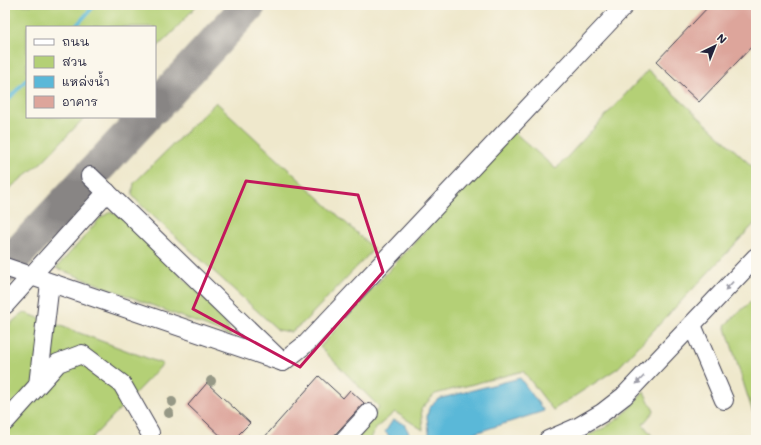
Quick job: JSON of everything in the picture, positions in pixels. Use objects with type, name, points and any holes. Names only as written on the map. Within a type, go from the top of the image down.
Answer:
[{"type":"lane","points":[[283,362],[307,343],[625,5]]},
{"type":"lane","points":[[90,176],[283,362]]},
{"type":"lane","points":[[5,304],[107,192]]},
{"type":"lane","points":[[548,440],[584,424],[602,413],[624,396],[756,257]]},
{"type":"lane","points":[[5,267],[30,277],[283,362]]},
{"type":"lane","points":[[38,385],[50,283]]},
{"type":"lane","points":[[692,325],[724,400]]},
{"type":"lane","points":[[5,422],[58,363],[82,354],[122,384],[150,434]]},
{"type":"lane","points":[[344,440],[369,413]]},
{"type":"highlighted area","points":[[246,181],[358,195],[383,272],[300,367],[193,309]]},
{"type":"green space","points":[[5,5],[197,5],[172,33],[156,48],[156,26],[26,26],[26,118],[84,118],[42,162],[5,192]]},
{"type":"green space","points":[[648,70],[756,170],[756,222],[618,368],[553,410],[523,371],[435,394],[421,409],[423,430],[395,412],[377,427],[369,440],[355,440],[379,407],[320,347],[514,132],[556,169]]},
{"type":"green space","points":[[216,102],[374,249],[304,322],[291,332],[278,330],[141,205],[132,195],[134,183]]},
{"type":"green space","points":[[110,212],[120,216],[224,318],[231,336],[56,268],[99,219]]},
{"type":"green space","points":[[756,297],[756,412],[753,413],[725,325]]},
{"type":"green space","points":[[23,312],[163,364],[90,440],[5,440],[5,329]]},
{"type":"green space","points":[[644,392],[654,411],[643,424],[655,440],[578,440],[604,428],[622,416]]},
{"type":"water","points":[[520,378],[544,411],[453,440],[430,440],[427,417],[429,408],[438,399]]},
{"type":"water","points":[[393,420],[404,424],[413,440],[393,440],[385,432]]},
{"type":"building","points":[[710,5],[756,5],[756,42],[699,102],[656,62]]},
{"type":"building","points":[[319,376],[343,398],[350,390],[364,403],[330,440],[262,440]]},
{"type":"building","points":[[207,383],[250,423],[233,440],[225,440],[188,405]]},
{"type":"waterway","points":[[76,26],[95,5]]},
{"type":"waterway","points":[[5,103],[26,80]]},
{"type":"taxiway","points":[[156,106],[249,5]]},
{"type":"taxiway","points":[[5,267],[144,118]]}]
